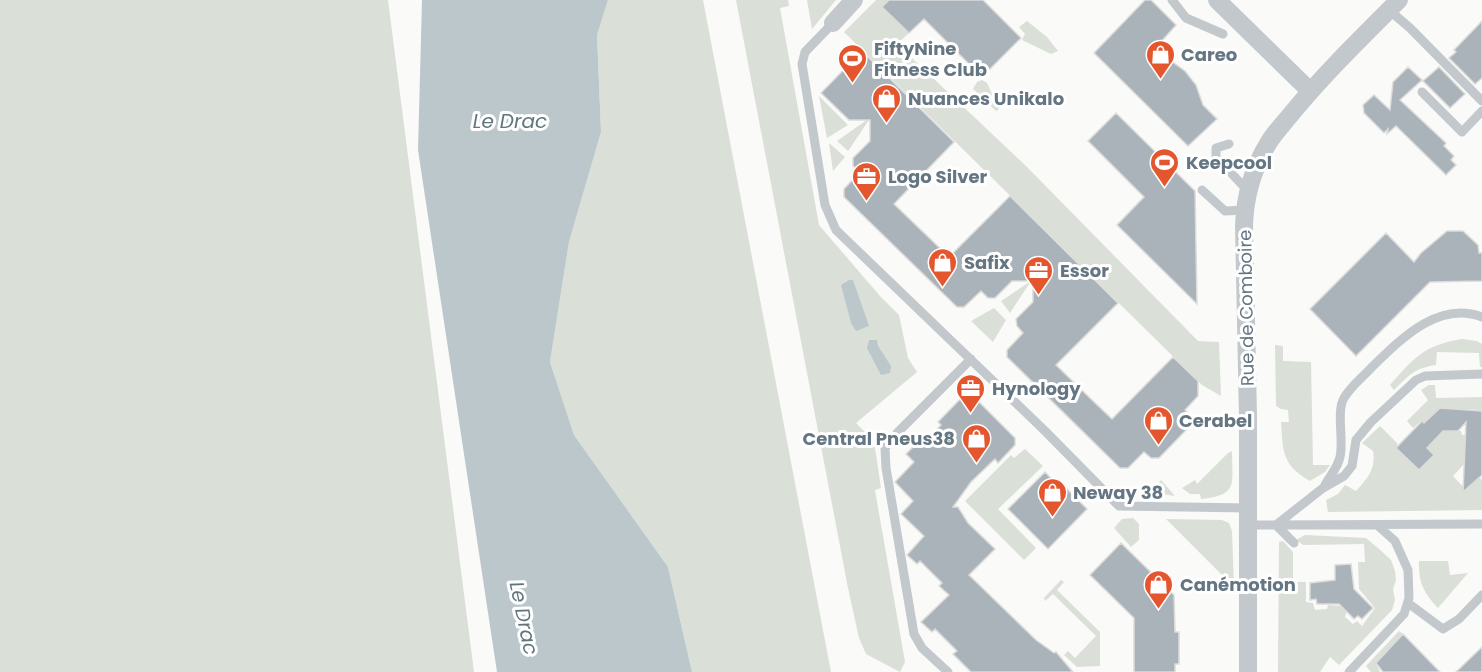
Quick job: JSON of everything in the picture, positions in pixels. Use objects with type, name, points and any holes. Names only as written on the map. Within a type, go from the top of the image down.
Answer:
[{"type":"street","points":[[833,23],[854,0]]},
{"type":"street","points":[[1217,0],[1310,91]]},
{"type":"street","name":"Rue de Comboire","points":[[1248,672],[1245,210],[1248,192],[1269,141],[1310,91],[1394,5]]},
{"type":"lane","points":[[1172,0],[1186,18],[1223,34]]},
{"type":"lane","points":[[1394,5],[1410,28],[1482,101]]},
{"type":"lane","points":[[833,23],[805,52],[802,64],[825,205],[836,230],[971,359],[1119,506],[1248,517],[1276,525],[1482,524]]},
{"type":"lane","points":[[1422,92],[1462,132],[1482,111]]},
{"type":"lane","points":[[1228,144],[1216,148],[1216,157],[1248,192]]},
{"type":"lane","points":[[1202,190],[1225,211],[1245,210]]},
{"type":"lane","points":[[1323,488],[1341,457],[1343,399],[1353,387],[1387,352],[1425,322],[1458,314],[1482,317]]},
{"type":"lane","points":[[948,672],[922,648],[914,634],[886,468],[885,448],[971,359]]},
{"type":"lane","points":[[1276,525],[1323,488],[1344,476],[1352,466],[1356,440],[1371,422],[1416,380],[1425,376],[1482,374]]},
{"type":"lane","points":[[1276,525],[1294,543]]},
{"type":"lane","points":[[1349,672],[1404,614],[1407,603],[1408,570],[1395,541],[1377,525]]},
{"type":"lane","points":[[1407,603],[1419,609],[1443,629],[1459,619],[1482,595]]},
{"type":"shaded area","points":[[0,0],[388,0],[474,672],[0,672]]},
{"type":"shaded area","points":[[608,0],[703,0],[831,672],[692,672],[668,567],[574,435],[550,362],[569,242],[601,132],[597,35]]},
{"type":"shaded area","points":[[736,0],[788,0],[789,6],[780,8],[819,225],[899,315],[908,358],[917,372],[856,423],[874,441],[881,488],[875,490],[905,662],[900,672],[866,654],[859,638]]},
{"type":"shaded area","points":[[807,0],[836,0],[812,29]]},
{"type":"shaded area","points":[[876,0],[889,0],[883,7],[909,33],[897,44],[1026,166],[1198,341],[1219,342],[1221,396],[1202,385],[844,32]]},
{"type":"shaded area","points":[[1027,21],[1047,37],[1058,51],[1051,54],[1022,40],[1025,34],[1019,27]]},
{"type":"shaded area","points":[[982,80],[987,83],[999,109],[996,111],[973,89],[977,82]]},
{"type":"shaded area","points":[[819,96],[848,125],[827,138]]},
{"type":"shaded area","points":[[871,117],[848,151],[837,141]]},
{"type":"shaded area","points":[[829,143],[845,157],[833,171]]},
{"type":"shaded area","points":[[1031,281],[1010,313],[1001,301]]},
{"type":"shaded area","points":[[994,308],[1006,320],[993,342],[971,321]]},
{"type":"shaded area","points":[[1462,339],[1482,344],[1482,367],[1480,367],[1479,353],[1437,352],[1436,365],[1413,373],[1394,390],[1390,385],[1421,354],[1438,345]]},
{"type":"shaded area","points":[[1275,345],[1283,346],[1283,361],[1311,362],[1313,465],[1330,465],[1325,472],[1310,481],[1294,469],[1284,450],[1281,422],[1289,422],[1288,410],[1276,406]]},
{"type":"shaded area","points":[[1429,385],[1435,385],[1436,398],[1482,397],[1482,410],[1457,409],[1452,413],[1452,408],[1441,408],[1424,423],[1421,421],[1413,428],[1407,421],[1428,400],[1421,390]]},
{"type":"shaded area","points":[[1380,426],[1397,443],[1396,448],[1419,470],[1434,455],[1427,448],[1443,431],[1461,431],[1462,435],[1466,435],[1465,463],[1453,476],[1466,490],[1479,477],[1482,480],[1482,510],[1328,512],[1326,500],[1338,494],[1345,485],[1356,491],[1367,477],[1374,457],[1373,451],[1362,443]]},
{"type":"shaded area","points":[[1025,449],[1043,466],[998,509],[1036,548],[1024,560],[965,501],[1011,455],[1014,458]]},
{"type":"shaded area","points":[[1232,451],[1232,480],[1228,491],[1201,499],[1200,494],[1190,494],[1182,488],[1195,480],[1197,484]]},
{"type":"shaded area","points":[[1161,480],[1175,496],[1150,492]]},
{"type":"shaded area","points":[[1133,518],[1139,524],[1139,540],[1131,547],[1114,528],[1122,519]]},
{"type":"shaded area","points":[[1166,519],[1222,520],[1229,523],[1232,531],[1234,589],[1213,591],[1222,581],[1223,576]]},
{"type":"shaded area","points":[[1305,535],[1366,538],[1391,560],[1396,580],[1393,589],[1395,600],[1392,610],[1339,665],[1330,657],[1320,672],[1278,672],[1279,542],[1283,541],[1293,552],[1293,582],[1306,582],[1306,602],[1313,603],[1315,610],[1327,609],[1328,605],[1342,606],[1347,610],[1345,617],[1353,624],[1357,621],[1362,626],[1375,608],[1359,589],[1358,562],[1365,562],[1364,544],[1303,545],[1296,540]]},
{"type":"shaded area","points":[[1419,561],[1448,561],[1450,575],[1468,573],[1438,608],[1423,587]]},
{"type":"shaded area","points":[[1061,580],[1064,582],[1057,590],[1100,632],[1100,666],[1077,667],[1064,655],[1068,651],[1075,658],[1096,636],[1053,594],[1045,601],[1044,598]]},
{"type":"shaded area","points":[[1399,631],[1403,634],[1376,663],[1380,672],[1371,672],[1366,666]]},
{"type":"water","name":"Le Drac","points":[[422,0],[608,0],[597,35],[601,132],[569,242],[550,362],[574,435],[668,567],[692,672],[497,672],[418,150]]},
{"type":"water","points":[[853,280],[869,326],[856,331],[851,323],[841,285]]},
{"type":"water","points":[[869,340],[877,340],[878,346],[891,366],[890,373],[881,375],[867,348]]},
{"type":"building","points":[[889,0],[983,0],[1021,38],[982,77],[924,19],[909,33],[882,7]]},
{"type":"building","points":[[1145,0],[1151,0],[1176,25],[1152,52],[1185,71],[1196,85],[1203,105],[1217,119],[1188,146],[1094,53]]},
{"type":"building","points":[[1482,21],[1482,78],[1475,84],[1449,58]]},
{"type":"building","points":[[862,51],[954,142],[894,204],[949,257],[1010,196],[1118,303],[1056,365],[1112,419],[1173,357],[1198,381],[1198,396],[1185,410],[1192,417],[1191,425],[1159,458],[1151,458],[1144,452],[1128,468],[1120,468],[1007,357],[1007,350],[1023,333],[1017,326],[1016,319],[1033,302],[1033,281],[1012,281],[995,298],[988,298],[981,291],[964,307],[957,307],[844,197],[844,189],[860,172],[853,166],[853,158],[870,141],[870,120],[849,120],[821,93]]},
{"type":"building","points":[[1408,67],[1422,80],[1400,100],[1446,143],[1444,146],[1454,156],[1451,160],[1456,165],[1446,175],[1396,126],[1387,134],[1388,129],[1384,133],[1364,113],[1363,105],[1374,95],[1390,110],[1393,82]]},
{"type":"building","points":[[1439,67],[1465,94],[1450,108],[1423,81]]},
{"type":"building","points":[[1116,113],[1195,191],[1197,304],[1117,225],[1144,197],[1088,141]]},
{"type":"building","points":[[1447,231],[1463,231],[1478,245],[1479,253],[1482,253],[1482,281],[1430,282],[1356,356],[1310,309],[1386,233],[1414,262]]},
{"type":"building","points":[[968,391],[1015,438],[1015,445],[998,463],[995,459],[971,482],[953,507],[958,507],[968,523],[995,549],[969,575],[1036,640],[1054,653],[1056,652],[1073,672],[971,672],[953,654],[957,651],[935,629],[932,632],[921,622],[949,595],[939,586],[942,583],[920,561],[917,564],[907,555],[924,536],[901,514],[913,501],[895,482],[914,462],[906,454],[916,444],[919,447],[941,425],[938,422]]},
{"type":"building","points":[[1440,408],[1482,411],[1482,475],[1463,492],[1466,422],[1458,431],[1443,431],[1427,448],[1434,455],[1419,470],[1396,448],[1422,421],[1424,423]]},
{"type":"building","name":"Neway 38","points":[[1045,472],[1061,489],[1064,486],[1087,509],[1048,549],[1008,509]]},
{"type":"building","points":[[1121,543],[1174,595],[1175,632],[1179,632],[1179,664],[1175,664],[1175,672],[1134,672],[1134,618],[1090,575]]},
{"type":"building","points":[[1351,564],[1354,589],[1373,608],[1362,619],[1358,616],[1354,619],[1339,604],[1317,604],[1316,599],[1310,600],[1310,583],[1335,580],[1335,565]]},
{"type":"building","points":[[1403,634],[1440,672],[1383,672],[1376,663]]},
{"type":"building","points":[[1482,647],[1482,672],[1456,672]]},
{"type":"place","name":"Careo","points":[[1160,80]]},
{"type":"place","name":"FiftyNine Fitness Club","points":[[853,84]]},
{"type":"place","name":"Nuances Unikalo","points":[[887,124]]},
{"type":"place","name":"Keepcool","points":[[1165,188]]},
{"type":"place","name":"Logo Silver","points":[[867,202]]},
{"type":"place","name":"Safix","points":[[943,288]]},
{"type":"place","name":"Essor","points":[[1039,296]]},
{"type":"place","name":"Hynology","points":[[971,414]]},
{"type":"place","name":"Cerabel","points":[[1158,446]]},
{"type":"place","name":"Central Pneus38","points":[[976,464]]},
{"type":"place","name":"Neway 38","points":[[1052,518]]},
{"type":"place","name":"Canémotion","points":[[1159,610]]}]
